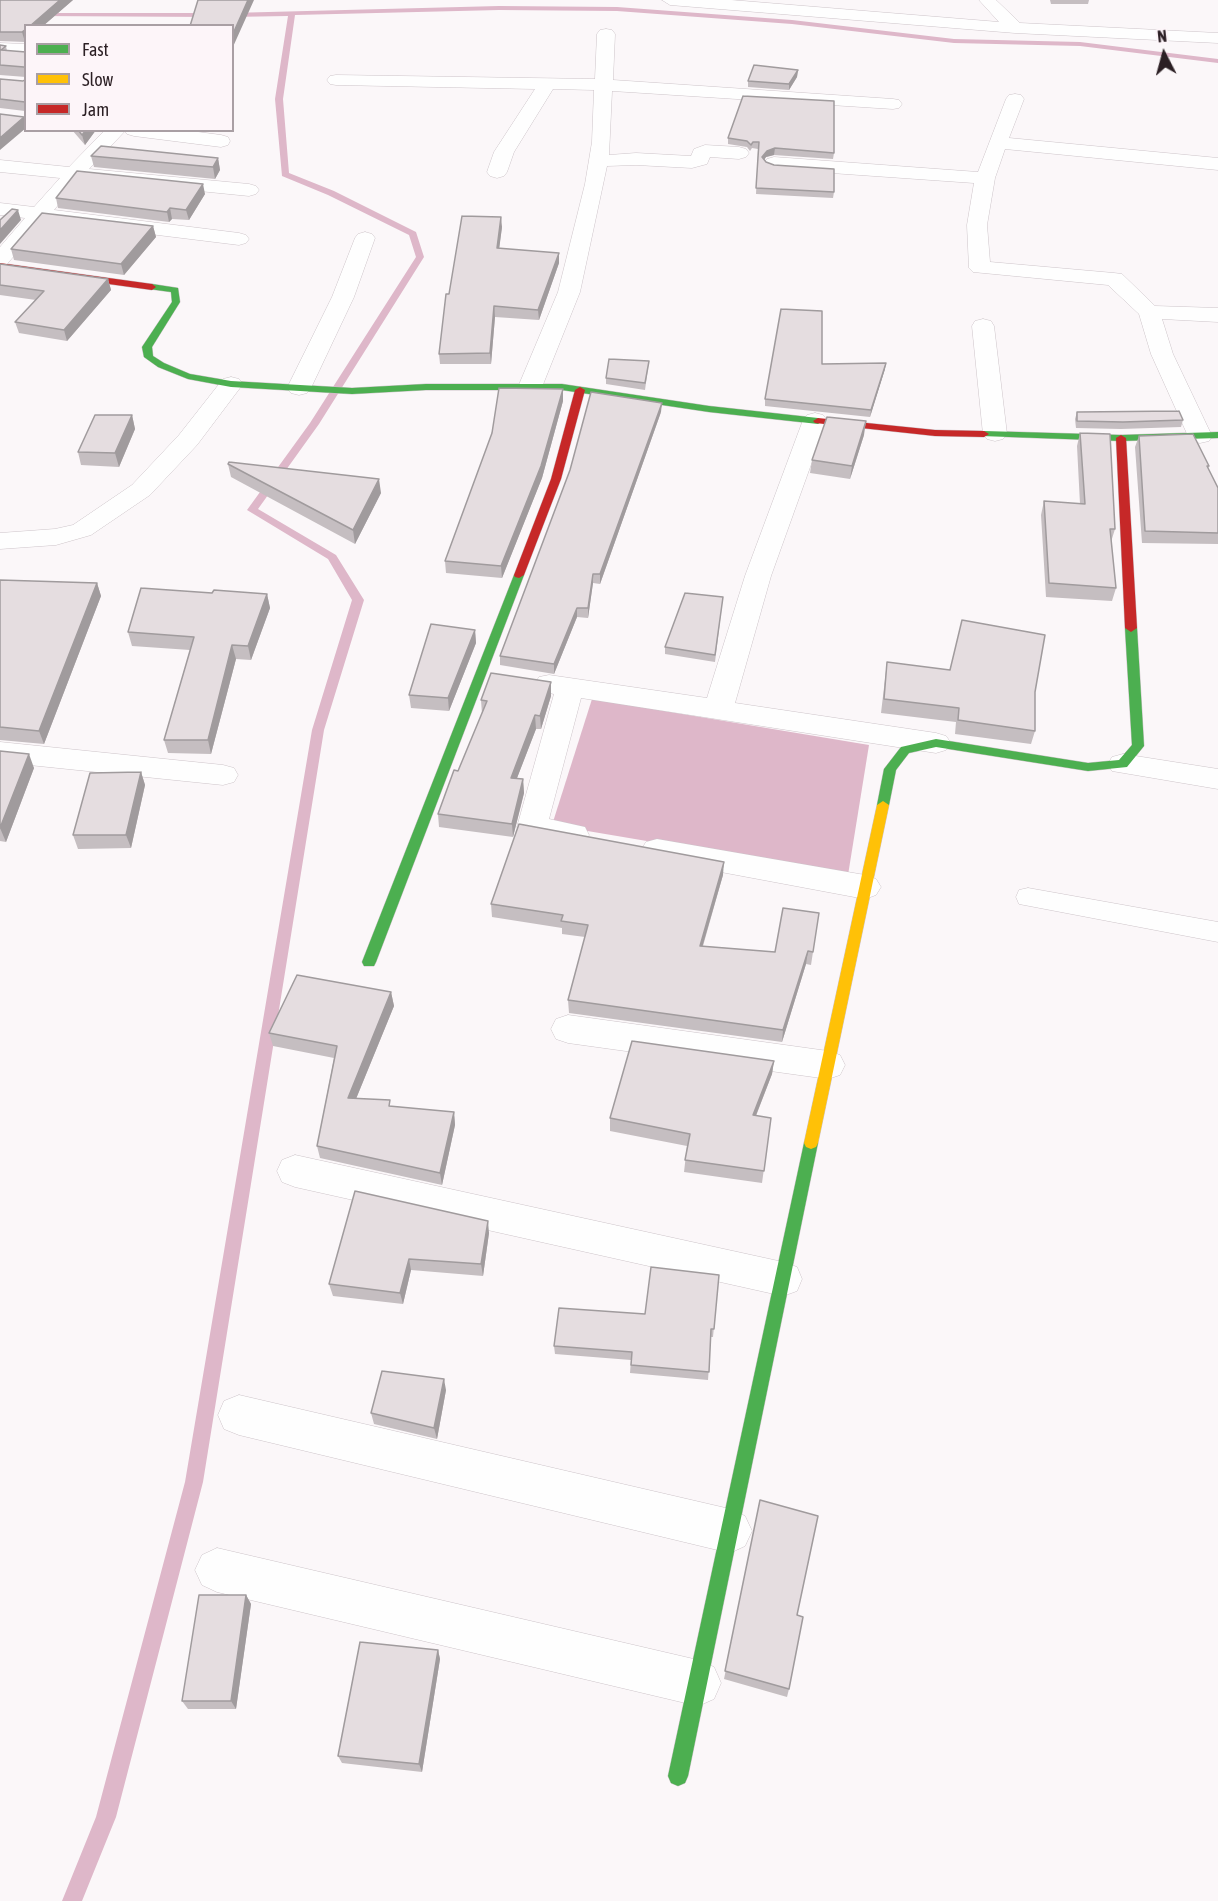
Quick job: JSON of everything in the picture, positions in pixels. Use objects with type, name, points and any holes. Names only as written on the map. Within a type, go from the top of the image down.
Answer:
[{"type":"street","points":[[670,0],[753,3],[1015,28],[1218,38]]},
{"type":"street","points":[[987,0],[1015,28]]},
{"type":"street","points":[[530,387],[569,292],[596,184],[606,34]]},
{"type":"street","points":[[0,48],[24,49]]},
{"type":"street","points":[[336,80],[602,85],[893,104]]},
{"type":"street","points":[[497,172],[504,152],[547,85]]},
{"type":"street","points":[[0,266],[175,290],[176,302],[147,347],[149,357],[161,365],[188,376],[231,384],[352,391],[426,387],[530,387],[580,390],[709,409],[935,433],[1121,438],[1209,436],[1161,354],[1149,312],[1114,279],[980,268],[977,225],[985,177],[1015,99]]},
{"type":"street","points":[[0,260],[74,173],[114,132]]},
{"type":"street","points":[[150,132],[221,141]]},
{"type":"street","points":[[998,143],[1218,164]]},
{"type":"street","points":[[598,161],[636,159],[692,162],[700,160],[701,153],[705,151],[739,153]]},
{"type":"street","points":[[774,163],[985,177]]},
{"type":"street","points":[[0,166],[249,190]]},
{"type":"street","points":[[0,209],[239,239]]},
{"type":"street","points":[[307,389],[365,238]]},
{"type":"street","points":[[1149,312],[1218,315]]},
{"type":"street","points":[[984,326],[995,434]]},
{"type":"street","points":[[0,541],[56,537],[82,530],[107,514],[141,490],[188,440],[231,384]]},
{"type":"street","points":[[369,962],[504,677],[580,390]]},
{"type":"street","points":[[718,710],[758,576],[815,420]]},
{"type":"street","points":[[1121,438],[1138,746],[1123,764]]},
{"type":"street","points":[[504,677],[1088,767],[1123,764],[1218,779]]},
{"type":"street","points":[[570,687],[532,827],[865,887]]},
{"type":"street","points":[[678,1776],[890,769],[905,750],[936,743]]},
{"type":"street","points":[[0,752],[223,775]]},
{"type":"street","points":[[568,1029],[828,1065]]},
{"type":"street","points":[[296,1172],[783,1279]]},
{"type":"street","points":[[239,1415],[730,1531]]},
{"type":"street","points":[[217,1570],[699,1683]]},
{"type":"lane","points":[[1028,897],[1218,932]]},
{"type":"shaded area","points":[[592,699],[869,745],[848,875],[552,825]]},
{"type":"building","points":[[0,0],[60,0],[32,24],[24,24],[22,32],[0,32]]},
{"type":"building","points":[[198,0],[248,0],[234,32],[234,24],[191,24]]},
{"type":"building","points":[[0,45],[6,46],[1,50],[24,52],[24,67],[0,65]]},
{"type":"building","points":[[754,65],[798,70],[789,84],[748,81]]},
{"type":"building","points":[[0,79],[24,80],[24,102],[0,99]]},
{"type":"building","points":[[743,96],[834,101],[834,153],[775,148],[767,151],[762,157],[766,162],[774,165],[834,169],[834,192],[756,188],[759,142],[753,142],[751,145],[747,141],[728,138]]},
{"type":"building","points":[[0,114],[24,117],[0,138]]},
{"type":"building","points":[[101,146],[218,158],[213,167],[91,156]]},
{"type":"building","points":[[77,171],[203,184],[186,210],[170,208],[167,212],[56,198]]},
{"type":"building","points":[[12,209],[18,210],[0,230],[0,220]]},
{"type":"building","points":[[42,213],[153,226],[121,264],[11,249]]},
{"type":"building","points":[[462,216],[501,217],[497,248],[559,253],[538,310],[494,306],[490,353],[439,354],[446,294],[449,294]]},
{"type":"building","points":[[0,264],[108,279],[64,330],[15,322],[44,291],[0,285]]},
{"type":"building","points":[[781,309],[822,311],[822,364],[886,363],[871,410],[765,399]]},
{"type":"building","points":[[609,359],[649,361],[645,383],[606,378]]},
{"type":"building","points":[[499,388],[563,389],[541,466],[501,566],[445,561],[492,433]]},
{"type":"building","points":[[591,392],[662,403],[600,574],[593,574],[588,608],[577,608],[554,664],[500,656],[570,470]]},
{"type":"building","points":[[1179,411],[1183,420],[1077,421],[1077,412]]},
{"type":"building","points":[[95,415],[132,415],[115,453],[78,452]]},
{"type":"building","points":[[827,417],[866,421],[852,466],[812,460]]},
{"type":"building","points":[[1080,433],[1110,434],[1115,529],[1110,529],[1116,588],[1049,583],[1044,501],[1085,504]]},
{"type":"building","points":[[1193,434],[1218,488],[1218,533],[1145,531],[1139,436]]},
{"type":"building","points":[[229,462],[379,479],[353,530],[228,464]]},
{"type":"building","points":[[0,580],[97,583],[39,731],[0,727]]},
{"type":"building","points":[[141,588],[267,594],[248,646],[232,645],[208,740],[164,740],[194,637],[128,632]]},
{"type":"building","points":[[685,593],[723,597],[715,655],[665,647]]},
{"type":"building","points":[[962,620],[1045,635],[1035,692],[1035,731],[958,720],[959,708],[884,699],[887,662],[950,670]]},
{"type":"building","points":[[431,624],[475,630],[448,698],[409,695]]},
{"type":"building","points":[[491,673],[551,682],[540,716],[535,715],[511,778],[523,779],[512,824],[438,814],[454,770],[458,771],[487,701],[481,700]]},
{"type":"building","points":[[0,751],[29,754],[0,828]]},
{"type":"building","points":[[141,772],[126,835],[73,835],[90,773]]},
{"type":"building","points":[[519,824],[724,862],[700,946],[775,952],[783,908],[819,913],[813,952],[808,951],[783,1030],[568,1000],[588,925],[561,921],[563,915],[491,904]]},
{"type":"building","points":[[297,975],[391,992],[348,1098],[390,1100],[389,1106],[454,1112],[440,1173],[317,1146],[337,1046],[269,1033]]},
{"type":"building","points":[[632,1041],[774,1061],[753,1115],[771,1118],[764,1171],[685,1160],[690,1134],[610,1118]]},
{"type":"building","points":[[355,1191],[488,1221],[481,1264],[409,1259],[400,1293],[329,1284]]},
{"type":"building","points":[[651,1267],[719,1275],[714,1329],[711,1329],[709,1372],[631,1365],[632,1352],[554,1346],[559,1308],[645,1314]]},
{"type":"building","points":[[382,1371],[444,1379],[434,1428],[371,1413]]},
{"type":"building","points":[[760,1500],[818,1516],[797,1615],[803,1617],[789,1689],[725,1671]]},
{"type":"building","points":[[199,1595],[246,1595],[231,1701],[182,1701]]},
{"type":"building","points":[[360,1642],[438,1650],[419,1764],[338,1756]]},
{"type":"waterway","points":[[230,15],[499,8],[617,9],[792,22],[954,41],[1080,44],[1218,61]]},
{"type":"waterway","points":[[72,1901],[106,1817],[194,1482],[318,730],[358,600],[332,557],[252,510],[314,424],[420,257],[413,234],[331,193],[285,174],[279,99],[292,14]]},
{"type":"waterway","points":[[38,15],[211,15]]},
{"type":"traffic: fast","points":[[152,287],[175,290],[176,302],[147,347],[149,357],[161,365],[188,376],[231,384],[352,391],[426,387],[562,387],[709,409],[818,421]]},
{"type":"traffic: fast","points":[[984,434],[1121,438],[1218,435]]},
{"type":"traffic: fast","points":[[369,962],[519,575]]},
{"type":"traffic: fast","points":[[883,805],[890,769],[905,750],[936,743],[1088,767],[1123,764],[1138,746],[1131,628]]},
{"type":"traffic: fast","points":[[678,1776],[811,1143]]},
{"type":"traffic: slow","points":[[811,1143],[883,805]]},
{"type":"traffic: jam","points":[[0,266],[152,287]]},
{"type":"traffic: jam","points":[[519,575],[556,479],[580,390]]},
{"type":"traffic: jam","points":[[818,421],[935,433],[984,434]]},
{"type":"traffic: jam","points":[[1121,438],[1131,628]]}]
